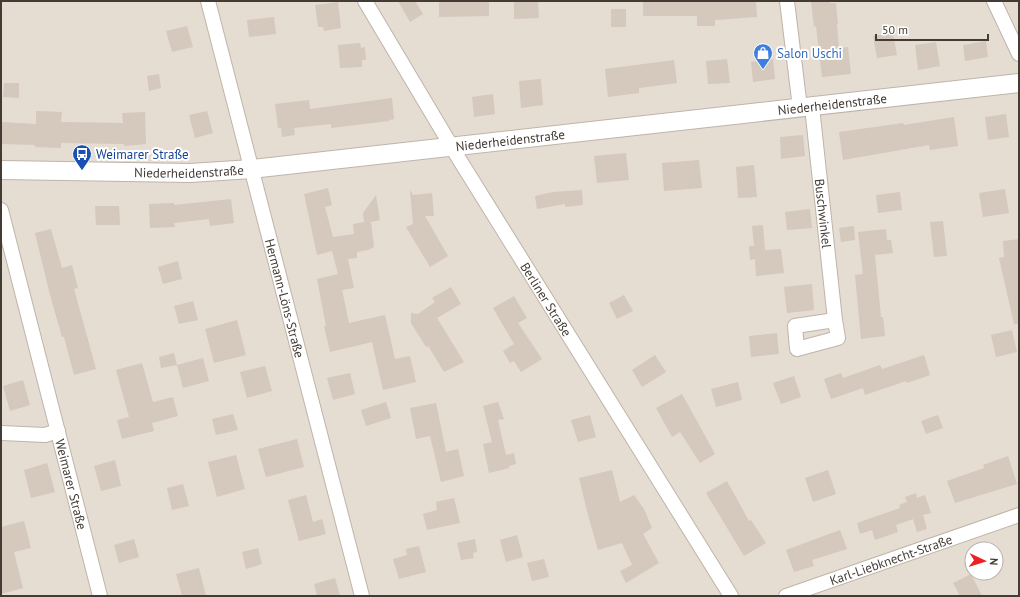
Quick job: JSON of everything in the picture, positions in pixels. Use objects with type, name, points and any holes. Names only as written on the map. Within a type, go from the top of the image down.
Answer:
[{"type":"street","name":"Hermann-Löns-Straße","points":[[208,1],[362,596]]},
{"type":"street","name":"Berliner Straße","points":[[365,1],[451,146],[731,596]]},
{"type":"street","name":"Buschwinkel","points":[[787,1],[806,107],[835,320]]},
{"type":"street","points":[[994,1],[1019,54]]},
{"type":"street","name":"Niederheidenstraße","points":[[1,170],[190,173],[252,169],[1019,83]]},
{"type":"street","name":"Weimarer Straße","points":[[1,210],[100,596]]},
{"type":"street","points":[[1,433],[45,435],[58,432]]},
{"type":"street","name":"Karl-Liebknecht-Straße","points":[[786,596],[1019,515]]},
{"type":"shaded area","points":[[1,1],[1019,1],[1019,596],[1,596]]},
{"type":"building","points":[[398,1],[415,1],[423,14],[410,22]]},
{"type":"building","points":[[439,1],[489,1],[489,16],[439,17]]},
{"type":"building","points":[[514,1],[538,1],[539,18],[514,19]]},
{"type":"building","points":[[643,1],[756,1],[757,17],[715,20],[715,26],[697,26],[697,16],[643,16]]},
{"type":"building","points":[[811,1],[829,1],[830,3],[836,3],[839,48],[848,47],[851,74],[822,77],[816,26],[814,27]]},
{"type":"building","points":[[338,2],[341,28],[324,31],[323,27],[318,27],[315,5]]},
{"type":"building","points":[[611,9],[626,9],[626,27],[611,27]]},
{"type":"building","points":[[274,17],[276,34],[249,37],[247,20]]},
{"type":"building","points":[[187,26],[193,47],[172,52],[166,31]]},
{"type":"building","points":[[893,33],[897,55],[877,58],[873,36]]},
{"type":"building","points":[[986,41],[988,57],[965,61],[963,45]]},
{"type":"building","points":[[936,42],[940,66],[918,70],[915,45]]},
{"type":"building","points":[[360,43],[361,48],[365,47],[366,60],[362,60],[362,67],[340,68],[338,45]]},
{"type":"building","points":[[727,59],[730,83],[708,84],[706,61]]},
{"type":"building","name":"Salon Uschi","points":[[773,59],[775,79],[753,82],[751,62]]},
{"type":"building","points":[[674,60],[677,83],[639,88],[639,93],[608,97],[605,69]]},
{"type":"building","points":[[159,74],[161,88],[149,91],[147,76]]},
{"type":"building","points":[[541,79],[543,105],[521,108],[519,81]]},
{"type":"building","points":[[4,83],[19,83],[19,98],[3,97]]},
{"type":"building","points":[[493,94],[495,114],[474,117],[472,97]]},
{"type":"building","points":[[392,98],[394,119],[389,121],[331,128],[331,124],[294,128],[295,135],[282,137],[281,128],[278,128],[275,104],[309,100],[310,109]]},
{"type":"building","points":[[36,111],[62,112],[61,122],[123,123],[122,113],[145,112],[146,144],[124,146],[124,144],[61,143],[61,148],[35,147],[35,145],[1,144],[1,122],[36,124]]},
{"type":"building","points":[[207,111],[213,133],[195,138],[189,115]]},
{"type":"building","points":[[1006,114],[1009,137],[988,140],[985,117]]},
{"type":"building","points":[[954,117],[958,146],[930,150],[929,145],[843,160],[839,132],[903,123],[904,125]]},
{"type":"building","points":[[803,135],[805,156],[781,159],[780,137]]},
{"type":"building","points":[[626,153],[629,180],[597,183],[594,156]]},
{"type":"building","points":[[699,160],[702,188],[664,191],[662,163]]},
{"type":"building","points":[[754,165],[757,197],[738,198],[736,167]]},
{"type":"building","points":[[328,188],[332,205],[325,207],[333,237],[354,234],[353,224],[364,222],[363,213],[376,195],[380,220],[371,222],[374,247],[357,252],[357,258],[348,259],[354,288],[342,290],[349,323],[385,315],[395,359],[410,356],[416,382],[383,390],[372,342],[330,352],[324,326],[326,326],[317,279],[338,274],[332,251],[317,255],[304,194]]},
{"type":"building","points":[[1005,189],[1009,213],[983,217],[979,193]]},
{"type":"building","points":[[410,190],[413,195],[432,193],[434,216],[425,216],[448,256],[430,267],[406,227],[413,224]]},
{"type":"building","points":[[582,190],[583,205],[565,207],[565,204],[537,209],[535,196],[553,192]]},
{"type":"building","points":[[900,192],[902,210],[878,213],[876,195]]},
{"type":"building","points":[[231,199],[234,223],[210,226],[209,219],[174,223],[175,227],[150,228],[149,204],[174,203],[174,205]]},
{"type":"building","points":[[95,206],[119,206],[120,225],[96,225]]},
{"type":"building","points":[[810,209],[812,228],[787,230],[785,212]]},
{"type":"building","points":[[943,221],[947,256],[934,257],[930,222]]},
{"type":"building","points":[[763,225],[765,250],[781,249],[784,273],[756,276],[755,259],[750,260],[749,246],[754,246],[752,226]]},
{"type":"building","points":[[854,226],[855,240],[841,242],[839,228]]},
{"type":"building","points":[[51,229],[62,268],[72,265],[78,288],[74,289],[96,369],[74,375],[64,337],[62,337],[50,295],[35,233]]},
{"type":"building","points":[[886,229],[887,240],[891,240],[893,253],[875,255],[881,317],[883,317],[885,336],[861,339],[855,275],[863,274],[858,232]]},
{"type":"building","points":[[1019,239],[1019,324],[1014,324],[999,258],[1004,257],[1003,241]]},
{"type":"building","points":[[178,261],[182,279],[163,284],[158,267]]},
{"type":"building","points":[[812,284],[814,310],[787,313],[784,287]]},
{"type":"building","points":[[451,287],[461,304],[437,318],[464,362],[444,372],[428,346],[426,347],[411,323],[411,313],[418,314],[435,302],[432,298]]},
{"type":"building","points":[[624,295],[633,311],[617,319],[609,303]]},
{"type":"building","points":[[514,296],[527,318],[518,323],[542,359],[521,372],[514,361],[510,363],[503,351],[514,344],[493,308]]},
{"type":"building","points":[[193,301],[198,320],[179,324],[174,306]]},
{"type":"building","points":[[237,320],[246,355],[214,363],[205,329]]},
{"type":"building","points":[[1012,330],[1017,352],[996,357],[991,335]]},
{"type":"building","points":[[777,333],[779,354],[751,357],[749,336]]},
{"type":"building","points":[[174,353],[177,365],[161,368],[159,357]]},
{"type":"building","points":[[655,355],[666,372],[642,387],[632,370]]},
{"type":"building","points":[[924,355],[930,375],[907,383],[906,381],[865,395],[863,388],[831,399],[824,379],[841,373],[843,378],[880,365],[882,369]]},
{"type":"building","points":[[203,358],[209,381],[183,388],[177,365]]},
{"type":"building","points":[[142,363],[153,402],[173,397],[178,416],[152,423],[154,431],[122,439],[117,420],[129,417],[116,370]]},
{"type":"building","points":[[265,366],[272,391],[247,398],[240,372]]},
{"type":"building","points":[[350,373],[355,394],[333,400],[327,378]]},
{"type":"building","points":[[794,376],[801,397],[781,404],[773,383]]},
{"type":"building","points":[[23,380],[30,405],[10,411],[3,386]]},
{"type":"building","points":[[738,382],[742,400],[716,407],[711,389]]},
{"type":"building","points":[[682,394],[715,454],[700,463],[680,432],[672,437],[656,408]]},
{"type":"building","points":[[386,402],[391,418],[366,426],[361,410]]},
{"type":"building","points":[[498,402],[504,419],[498,420],[506,455],[514,453],[516,464],[509,466],[509,468],[489,473],[483,444],[492,442],[483,406]]},
{"type":"building","points":[[436,403],[446,452],[458,449],[464,476],[441,482],[430,436],[416,439],[410,408]]},
{"type":"building","points":[[233,414],[238,430],[216,435],[212,419]]},
{"type":"building","points":[[590,415],[596,437],[578,442],[571,420]]},
{"type":"building","points":[[938,415],[943,428],[926,434],[921,421]]},
{"type":"building","points":[[297,439],[304,467],[266,477],[258,449]]},
{"type":"building","points":[[236,455],[245,489],[217,497],[208,462]]},
{"type":"building","points":[[1008,456],[1017,484],[955,503],[947,481],[984,468],[983,465]]},
{"type":"building","points":[[115,460],[121,486],[101,491],[94,466]]},
{"type":"building","points":[[47,463],[55,492],[31,498],[24,470]]},
{"type":"building","points":[[612,470],[620,502],[634,495],[644,509],[652,528],[643,534],[659,563],[626,583],[620,571],[632,565],[622,543],[598,550],[579,478]]},
{"type":"building","points":[[828,470],[836,494],[813,502],[805,478]]},
{"type":"building","points":[[727,481],[749,521],[751,520],[766,543],[744,556],[706,493]]},
{"type":"building","points":[[183,484],[189,506],[172,510],[167,488]]},
{"type":"building","points":[[916,493],[917,498],[925,495],[931,513],[923,515],[927,529],[917,532],[913,519],[896,525],[898,532],[875,540],[872,530],[860,534],[857,523],[900,508],[899,505],[907,502],[905,497]]},
{"type":"building","points":[[306,495],[313,522],[322,519],[326,534],[299,541],[288,500]]},
{"type":"building","points":[[454,498],[460,523],[427,530],[423,514],[437,510],[436,502]]},
{"type":"building","points":[[24,521],[31,548],[14,552],[23,588],[1,594],[1,527]]},
{"type":"building","points":[[840,530],[847,549],[812,560],[814,566],[794,572],[786,550]]},
{"type":"building","points":[[517,535],[523,557],[506,562],[500,540]]},
{"type":"building","points":[[134,539],[139,557],[119,563],[114,545]]},
{"type":"building","points":[[475,539],[477,552],[473,553],[474,558],[461,560],[457,543]]},
{"type":"building","points":[[419,546],[426,572],[399,579],[393,559],[407,555],[406,549]]},
{"type":"building","points":[[258,548],[262,564],[246,569],[242,552]]},
{"type":"building","points":[[544,559],[549,577],[532,581],[527,563]]},
{"type":"building","points":[[199,568],[206,596],[182,596],[176,574]]},
{"type":"building","points":[[335,578],[340,596],[317,596],[314,584]]},
{"type":"building","points":[[964,578],[964,581],[974,581],[982,596],[960,596],[953,583]]},
{"type":"place","name":"Salon Uschi","points":[[763,70]]},
{"type":"place","name":"Weimarer Straße","points":[[82,171]]}]
